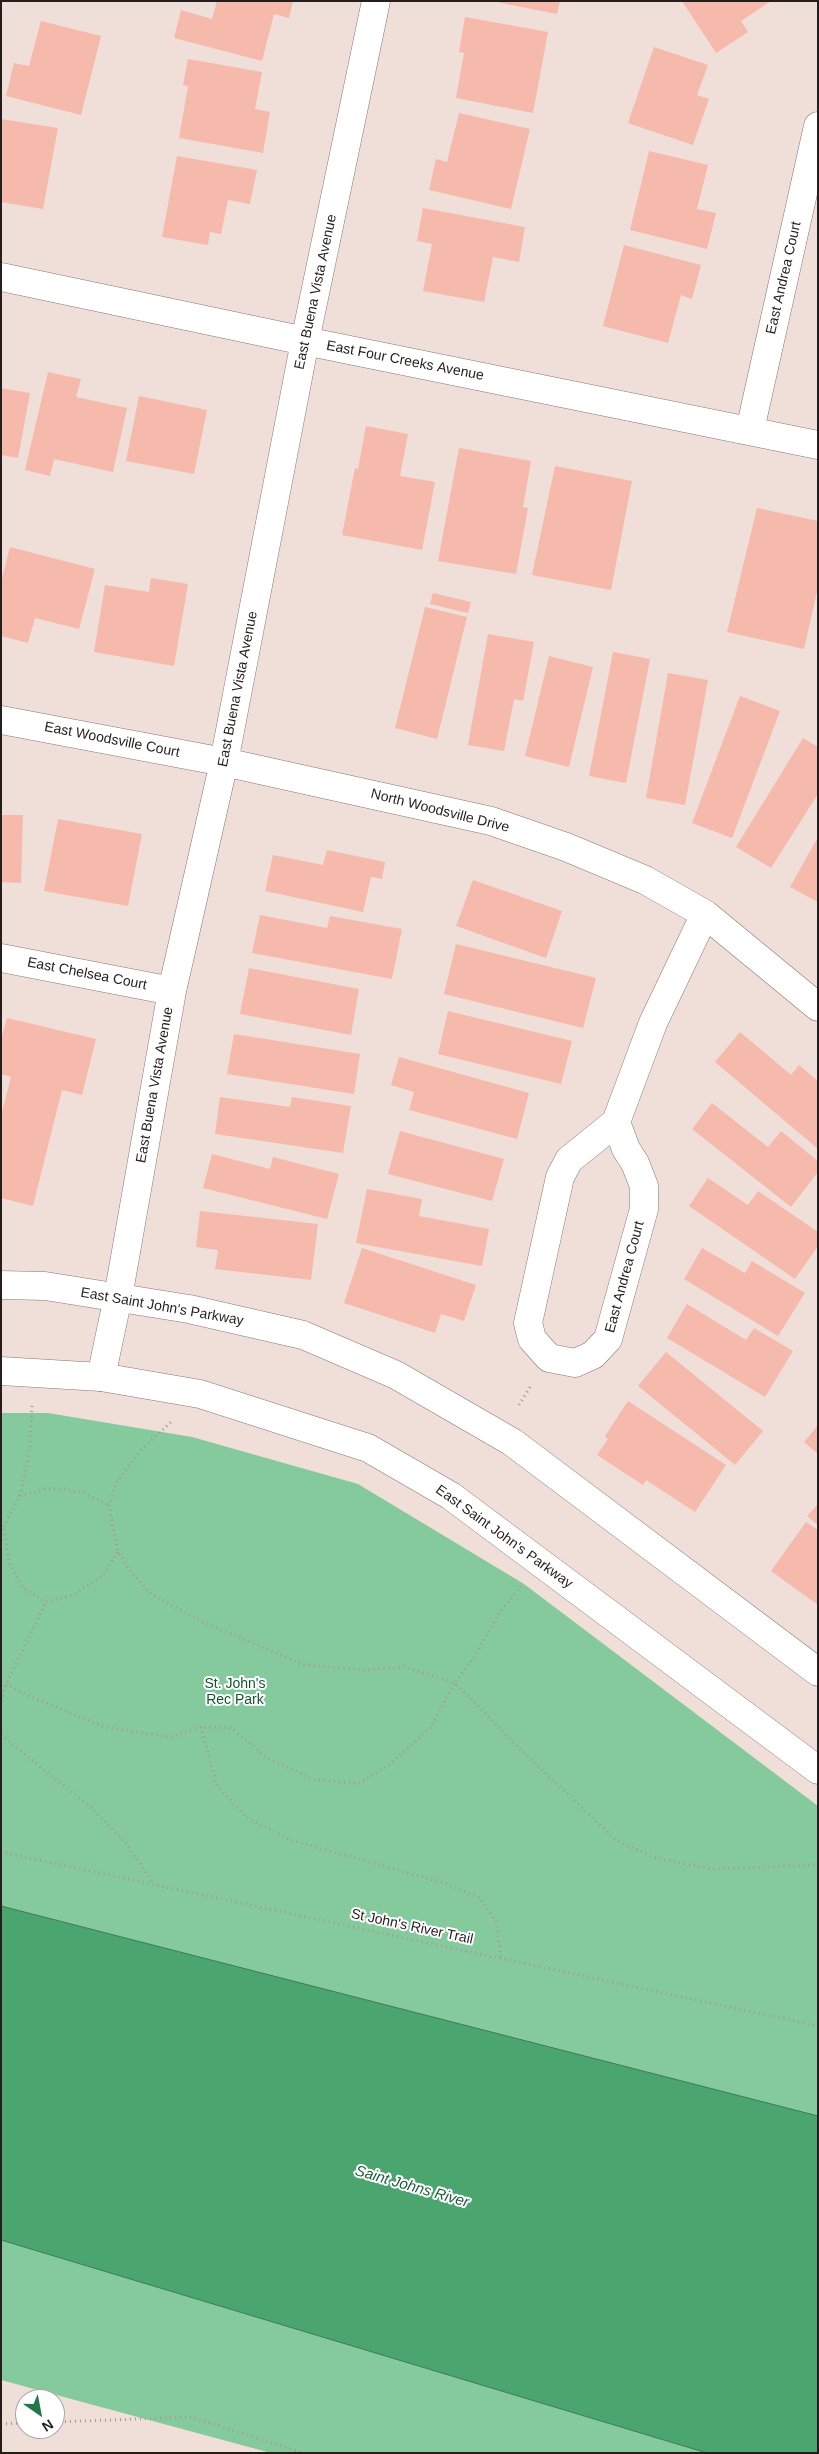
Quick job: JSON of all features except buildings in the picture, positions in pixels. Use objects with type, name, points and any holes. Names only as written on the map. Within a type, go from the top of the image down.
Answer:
[{"type":"street","name":"East Buena Vista Avenue","points":[[101,1377],[118,1297],[172,991],[224,762],[305,341],[376,1]]},
{"type":"street","name":"East Andrea Court","points":[[750,430],[818,126]]},
{"type":"street","name":"East Four Creeks Avenue","points":[[1,277],[305,341],[818,444]]},
{"type":"street","name":"East Woodsville Court","points":[[1,720],[224,762]]},
{"type":"street","name":"North Woodsville Drive","points":[[224,762],[491,821],[566,846],[645,880],[705,914],[818,1007]]},
{"type":"street","points":[[616,1122],[653,1023],[705,914]]},
{"type":"street","name":"East Chelsea Court","points":[[1,958],[172,991]]},
{"type":"street","name":"East Andrea Court","points":[[616,1122],[626,1149],[635,1162],[644,1186],[644,1209],[608,1339],[594,1355],[575,1363],[550,1358],[532,1339],[528,1323],[560,1177],[569,1160],[616,1122]]},
{"type":"street","name":"East Saint John's Parkway","points":[[1,1285],[45,1286],[189,1309],[303,1336],[396,1375],[512,1442],[818,1672]]},
{"type":"street","name":"East Saint John's Parkway","points":[[1,1371],[101,1377],[200,1394],[368,1448],[451,1496],[818,1770]]},
{"type":"path","points":[[34,1373],[30,1446],[20,1496],[2,1530],[9,1562],[22,1587],[46,1602],[73,1595],[102,1576],[118,1552]]},
{"type":"path","points":[[200,1394],[140,1451],[116,1483],[109,1505],[118,1552],[131,1572],[151,1594],[205,1623],[305,1665],[365,1670],[404,1667],[455,1684],[523,1752],[616,1840],[655,1858],[712,1869],[818,1865]]},
{"type":"path","points":[[20,1496],[45,1489],[64,1489],[84,1493],[109,1505]]},
{"type":"path","points":[[6,1684],[29,1696],[105,1727],[171,1737],[201,1727],[231,1728],[269,1759],[315,1780],[360,1783],[390,1764],[430,1728],[455,1684],[474,1659],[500,1612],[540,1563]]},
{"type":"path","points":[[1,1701],[6,1684],[46,1602]]},
{"type":"path","points":[[201,1727],[217,1786],[247,1818],[291,1840],[444,1883],[480,1898],[496,1922],[501,1958]]},
{"type":"path","points":[[1,1735],[89,1806],[125,1842],[154,1884]]},
{"type":"path","name":"St John's River Trail","points":[[1,1852],[818,2026]]},
{"type":"path","points":[[65,2422],[191,2417],[304,2453]]},
{"type":"path","points":[[1,2424],[15,2423]]},
{"type":"green space","name":"St. John's Rec Park","points":[[1,1413],[48,1413],[192,1437],[358,1484],[524,1584],[818,1806],[818,2453],[271,2453],[65,2397],[65,2389],[34,2389],[1,2380]]},
{"type":"water","name":"Saint Johns River","points":[[1,1906],[818,2116],[818,2453],[707,2453],[1,2240]]}]
